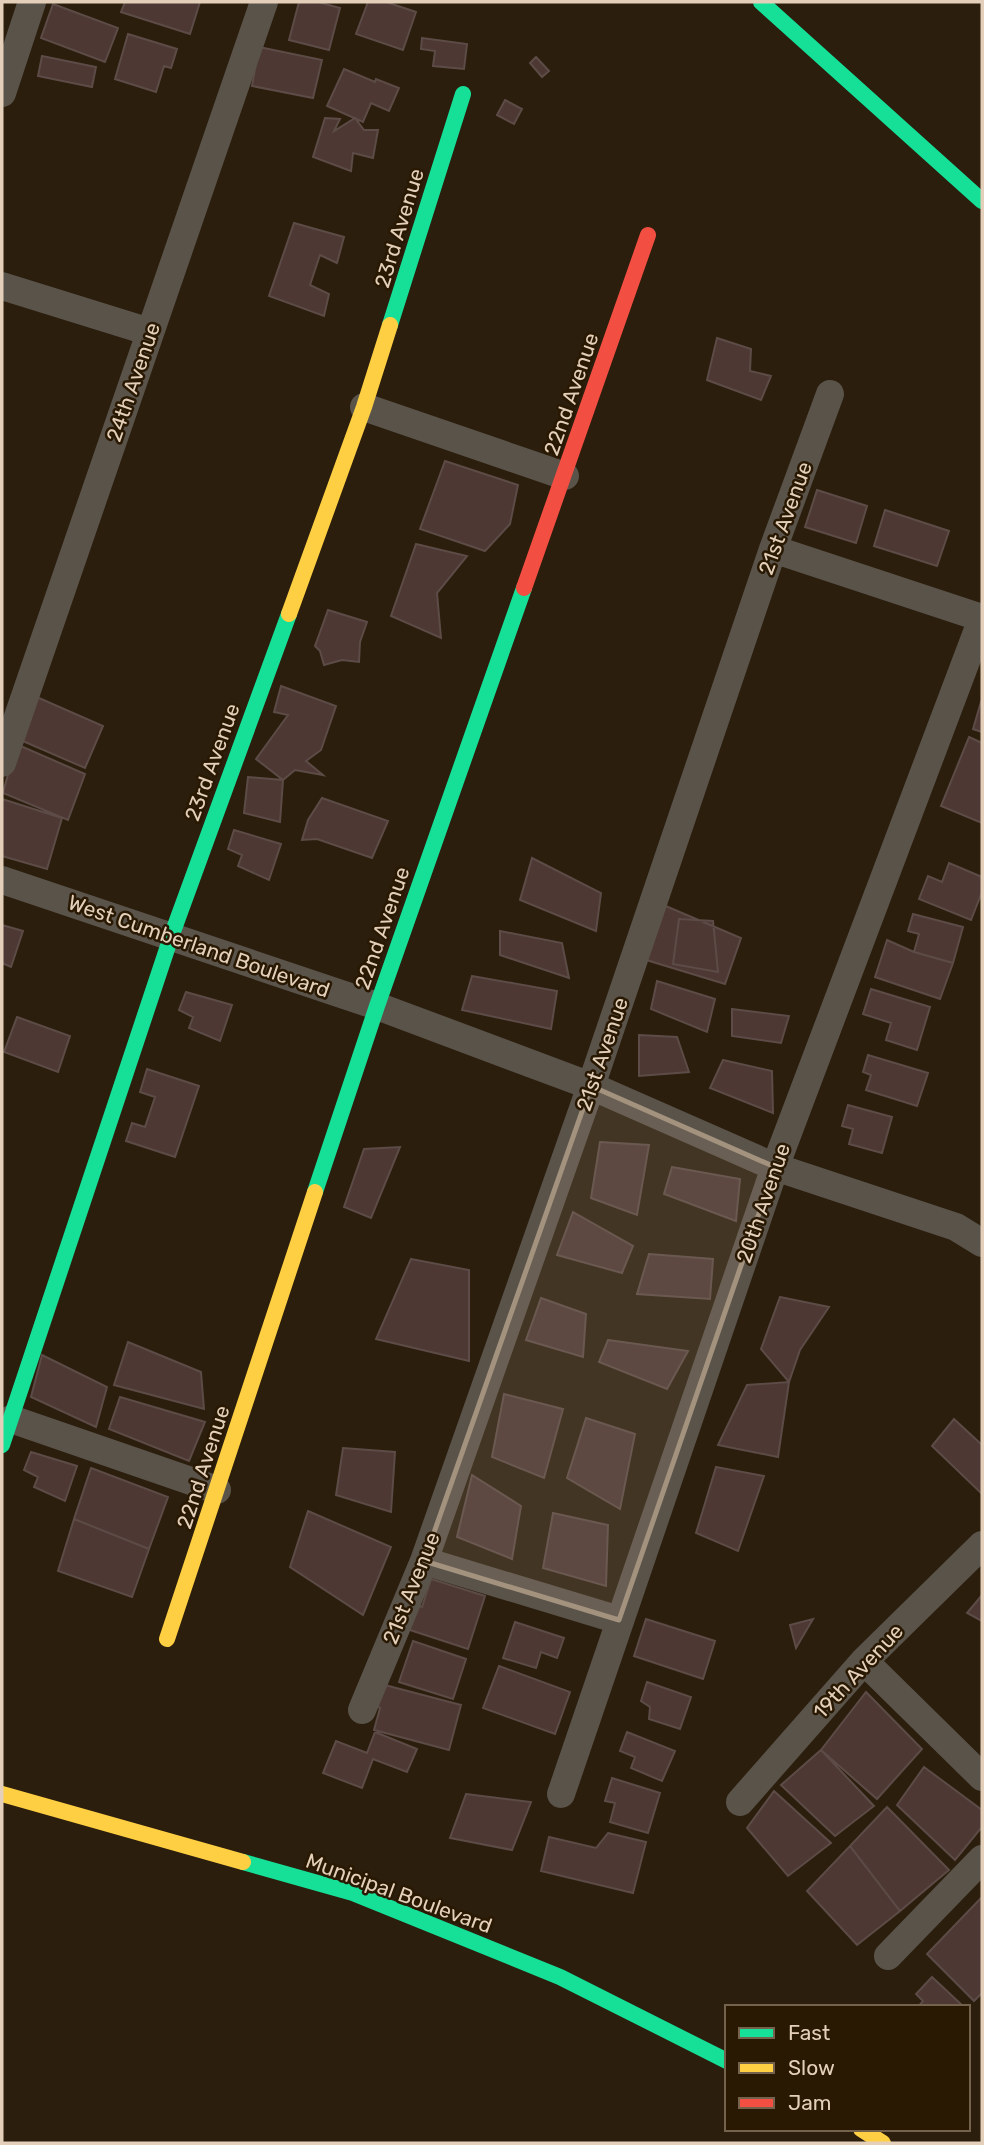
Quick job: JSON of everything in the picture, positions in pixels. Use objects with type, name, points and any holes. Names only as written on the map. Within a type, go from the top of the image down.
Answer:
[{"type":"street","points":[[2,93],[32,2]]},
{"type":"street","name":"24th Avenue","points":[[2,763],[264,2]]},
{"type":"street","points":[[761,2],[982,201]]},
{"type":"street","name":"23rd Avenue","points":[[2,1446],[171,937],[364,407],[463,94]]},
{"type":"street","name":"22nd Avenue","points":[[167,1639],[377,1006],[648,235]]},
{"type":"street","points":[[2,286],[150,332]]},
{"type":"street","name":"21st Avenue","points":[[362,1710],[424,1561],[591,1086],[773,549],[830,394]]},
{"type":"street","points":[[364,407],[565,476]]},
{"type":"street","points":[[773,549],[982,618]]},
{"type":"street","name":"20th Avenue","points":[[561,1794],[775,1167],[982,618]]},
{"type":"street","name":"West Cumberland Boulevard","points":[[2,880],[377,1006],[591,1086],[775,1167],[956,1227],[982,1244]]},
{"type":"street","points":[[11,1419],[217,1490]]},
{"type":"street","name":"19th Avenue","points":[[740,1802],[864,1661],[982,1545]]},
{"type":"street","points":[[424,1561],[620,1620]]},
{"type":"street","points":[[864,1661],[982,1777]]},
{"type":"street","name":"Municipal Boulevard","points":[[2,1794],[353,1893],[561,1977],[725,2060]]},
{"type":"street","points":[[888,1956],[982,1859]]},
{"type":"street","points":[[864,2131],[883,2143]]},
{"type":"highlighted area","points":[[591,1086],[775,1167],[619,1620],[424,1561]]},
{"type":"building","points":[[125,2],[200,2],[190,34],[121,12]]},
{"type":"building","points":[[299,2],[318,2],[340,8],[329,50],[289,40]]},
{"type":"building","points":[[368,2],[386,2],[416,12],[403,50],[356,34]]},
{"type":"building","points":[[53,4],[118,28],[105,62],[41,38]]},
{"type":"building","points":[[128,34],[177,49],[171,68],[164,66],[156,92],[115,79]]},
{"type":"building","points":[[422,38],[467,44],[464,69],[433,66],[435,51],[421,49]]},
{"type":"building","points":[[259,47],[322,60],[313,98],[252,86]]},
{"type":"building","points":[[42,56],[96,67],[92,87],[38,76]]},
{"type":"building","points":[[536,57],[549,71],[542,77],[530,63]]},
{"type":"building","points":[[344,69],[375,82],[376,79],[399,88],[389,111],[371,103],[363,122],[327,106]]},
{"type":"building","points":[[505,100],[522,109],[514,124],[497,115]]},
{"type":"building","points":[[325,118],[340,119],[334,131],[355,118],[364,130],[378,130],[373,158],[353,153],[351,171],[313,157]]},
{"type":"building","points":[[294,223],[344,237],[337,263],[320,255],[310,285],[329,294],[324,316],[269,296]]},
{"type":"building","points":[[717,338],[751,349],[750,371],[771,376],[761,400],[707,380]]},
{"type":"building","points":[[445,461],[518,485],[510,524],[485,551],[420,529]]},
{"type":"building","points":[[817,490],[867,506],[856,543],[805,527]]},
{"type":"building","points":[[885,510],[949,531],[937,566],[874,546]]},
{"type":"building","points":[[416,544],[467,556],[437,593],[441,638],[391,616]]},
{"type":"building","points":[[328,610],[367,622],[360,642],[359,662],[342,660],[324,665],[320,651],[315,646]]},
{"type":"building","points":[[281,686],[336,706],[321,750],[306,761],[323,775],[295,770],[283,780],[256,759],[288,715],[274,712]]},
{"type":"building","points":[[32,695],[103,726],[85,768],[18,739]]},
{"type":"building","points":[[982,703],[982,732],[973,729]]},
{"type":"building","points":[[969,737],[982,743],[982,823],[941,806]]},
{"type":"building","points":[[16,744],[85,774],[68,820],[3,793]]},
{"type":"building","points":[[248,777],[283,780],[280,822],[244,813]]},
{"type":"building","points":[[322,798],[388,821],[372,858],[317,839],[302,840],[308,820]]},
{"type":"building","points":[[2,799],[62,818],[47,869],[2,856]]},
{"type":"building","points":[[234,830],[281,844],[269,880],[238,866],[242,855],[228,849]]},
{"type":"building","points":[[532,858],[601,893],[596,931],[520,900]]},
{"type":"building","points":[[949,863],[982,877],[982,892],[971,920],[919,899],[928,876],[942,882]]},
{"type":"building","points":[[661,904],[741,938],[725,984],[643,959]]},
{"type":"building","points":[[913,914],[963,927],[953,963],[914,952],[919,934],[908,931]]},
{"type":"building","points":[[679,919],[713,921],[718,972],[673,964]]},
{"type":"building","points":[[2,925],[23,931],[11,967],[2,963]]},
{"type":"building","points":[[500,931],[562,943],[569,978],[500,955]]},
{"type":"building","points":[[887,940],[914,952],[953,963],[940,999],[875,977]]},
{"type":"building","points":[[472,976],[557,991],[551,1029],[462,1010]]},
{"type":"building","points":[[657,981],[715,999],[707,1032],[651,1009]]},
{"type":"building","points":[[871,989],[930,1007],[917,1050],[886,1040],[891,1023],[863,1014]]},
{"type":"building","points":[[186,992],[232,1005],[220,1041],[189,1028],[193,1017],[179,1010]]},
{"type":"building","points":[[732,1009],[789,1016],[781,1043],[732,1036]]},
{"type":"building","points":[[17,1017],[70,1036],[58,1072],[4,1052]]},
{"type":"building","points":[[639,1035],[677,1037],[689,1072],[639,1076]]},
{"type":"building","points":[[868,1055],[928,1073],[917,1106],[866,1090],[871,1075],[863,1072]]},
{"type":"building","points":[[723,1060],[772,1071],[773,1113],[710,1088]]},
{"type":"building","points":[[147,1069],[199,1086],[175,1157],[126,1141],[132,1123],[145,1127],[155,1097],[140,1092]]},
{"type":"building","points":[[848,1105],[892,1117],[882,1153],[849,1144],[853,1129],[842,1126]]},
{"type":"building","points":[[600,1142],[649,1145],[637,1215],[591,1198]]},
{"type":"building","points":[[400,1147],[371,1218],[344,1207],[364,1149]]},
{"type":"building","points":[[672,1167],[740,1179],[736,1221],[664,1194]]},
{"type":"building","points":[[573,1212],[633,1246],[622,1273],[557,1255]]},
{"type":"building","points":[[649,1254],[713,1259],[710,1299],[637,1294]]},
{"type":"building","points":[[411,1259],[469,1270],[469,1361],[376,1339]]},
{"type":"building","points":[[780,1297],[829,1307],[800,1350],[789,1382],[761,1349]]},
{"type":"building","points":[[541,1298],[586,1314],[583,1357],[526,1340]]},
{"type":"building","points":[[608,1340],[688,1351],[667,1389],[599,1362]]},
{"type":"building","points":[[128,1342],[201,1372],[204,1409],[114,1385]]},
{"type":"building","points":[[42,1355],[107,1387],[96,1427],[31,1397]]},
{"type":"building","points":[[789,1382],[778,1457],[718,1445],[747,1385]]},
{"type":"building","points":[[504,1394],[563,1409],[544,1478],[492,1457]]},
{"type":"building","points":[[120,1397],[205,1422],[189,1461],[109,1429]]},
{"type":"building","points":[[586,1418],[635,1434],[620,1509],[567,1478]]},
{"type":"building","points":[[954,1419],[982,1445],[982,1494],[932,1446]]},
{"type":"building","points":[[343,1448],[395,1452],[391,1512],[336,1495]]},
{"type":"building","points":[[31,1452],[77,1466],[65,1501],[34,1487],[38,1477],[24,1470]]},
{"type":"building","points":[[716,1467],[764,1476],[738,1551],[696,1533]]},
{"type":"building","points":[[91,1468],[168,1497],[149,1549],[74,1519]]},
{"type":"building","points":[[472,1475],[521,1506],[512,1559],[457,1537]]},
{"type":"building","points":[[308,1511],[391,1547],[363,1615],[290,1567]]},
{"type":"building","points":[[553,1513],[608,1525],[606,1586],[543,1568]]},
{"type":"building","points":[[74,1519],[149,1549],[132,1597],[58,1571]]},
{"type":"building","points":[[431,1579],[485,1596],[468,1649],[407,1629],[415,1605],[422,1607]]},
{"type":"building","points":[[982,1595],[982,1621],[967,1613]]},
{"type":"building","points":[[646,1619],[715,1641],[703,1679],[634,1656]]},
{"type":"building","points":[[813,1619],[796,1648],[790,1625]]},
{"type":"building","points":[[515,1622],[564,1638],[557,1658],[541,1652],[536,1668],[503,1658]]},
{"type":"building","points":[[413,1641],[466,1659],[453,1699],[399,1682]]},
{"type":"building","points":[[499,1666],[570,1692],[555,1734],[483,1708]]},
{"type":"building","points":[[647,1682],[691,1697],[680,1729],[649,1719],[650,1707],[641,1701]]},
{"type":"building","points":[[381,1684],[461,1705],[449,1750],[374,1730],[380,1708],[375,1704]]},
{"type":"building","points":[[866,1692],[922,1749],[877,1799],[821,1750]]},
{"type":"building","points":[[375,1732],[417,1749],[407,1772],[373,1759],[362,1788],[323,1773],[336,1741],[367,1753]]},
{"type":"building","points":[[627,1732],[675,1751],[662,1781],[631,1768],[635,1757],[620,1751]]},
{"type":"building","points":[[821,1750],[874,1806],[835,1836],[781,1785]]},
{"type":"building","points":[[924,1767],[982,1810],[982,1827],[955,1860],[897,1805]]},
{"type":"building","points":[[612,1778],[660,1793],[648,1833],[610,1822],[615,1803],[605,1801]]},
{"type":"building","points":[[774,1791],[831,1843],[788,1876],[747,1828]]},
{"type":"building","points":[[466,1794],[531,1802],[512,1850],[450,1838]]},
{"type":"building","points":[[887,1807],[949,1870],[900,1911],[850,1846]]},
{"type":"building","points":[[608,1833],[646,1842],[633,1893],[541,1871],[549,1837],[596,1848]]},
{"type":"building","points":[[850,1846],[900,1911],[857,1945],[807,1891]]},
{"type":"building","points":[[982,1897],[982,1993],[974,2001],[927,1954]]},
{"type":"building","points":[[932,1977],[962,2005],[920,2005],[923,2001],[916,1994]]},
{"type":"traffic: fast","points":[[761,2],[982,201]]},
{"type":"traffic: fast","points":[[390,325],[463,94]]},
{"type":"traffic: fast","points":[[315,1192],[377,1006],[524,588]]},
{"type":"traffic: fast","points":[[2,1445],[171,937],[289,614]]},
{"type":"traffic: fast","points":[[243,1862],[353,1893],[560,1977],[725,2060]]},
{"type":"traffic: slow","points":[[289,614],[364,407],[390,325]]},
{"type":"traffic: slow","points":[[167,1639],[315,1192]]},
{"type":"traffic: slow","points":[[2,1794],[243,1862]]},
{"type":"traffic: slow","points":[[864,2131],[883,2143]]},
{"type":"traffic: jam","points":[[524,588],[648,235]]}]
